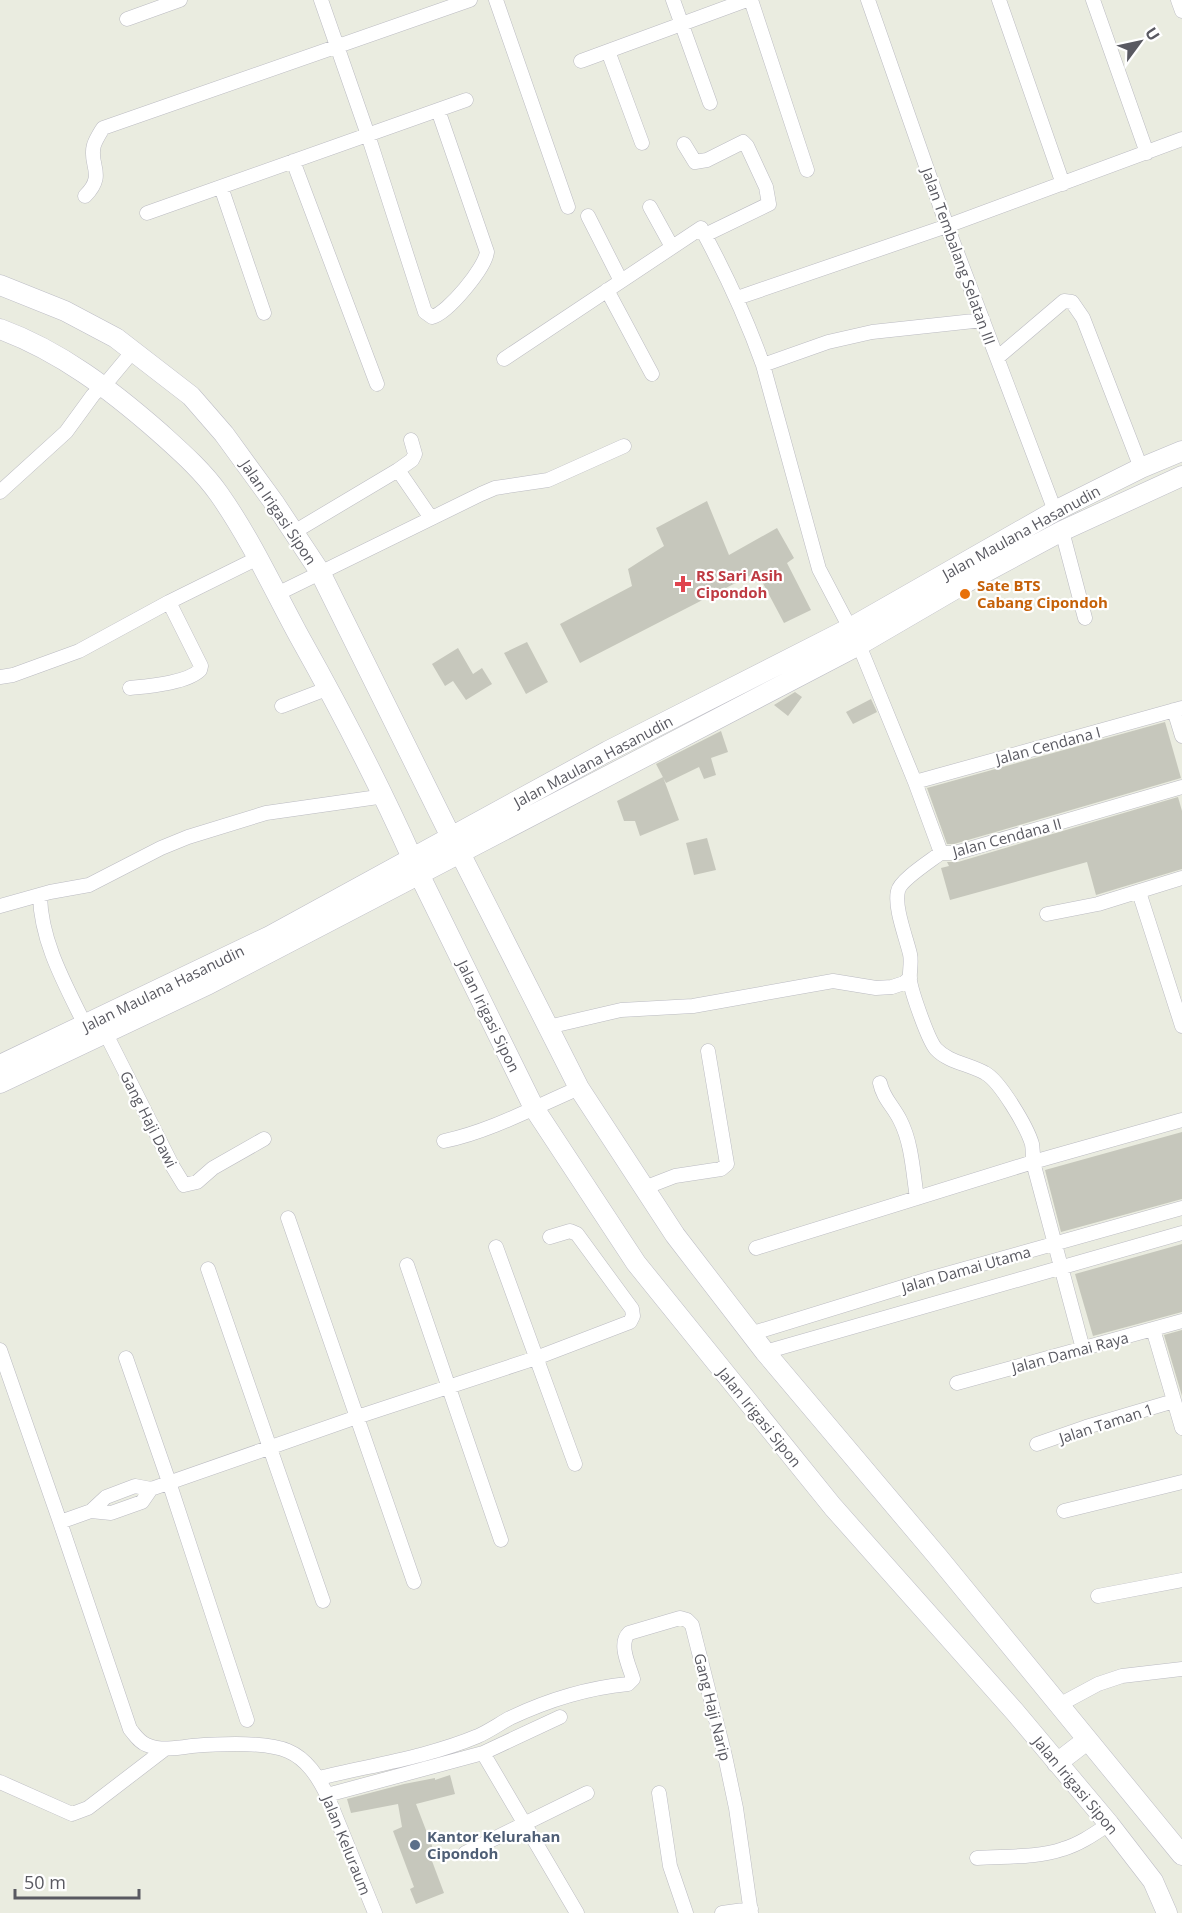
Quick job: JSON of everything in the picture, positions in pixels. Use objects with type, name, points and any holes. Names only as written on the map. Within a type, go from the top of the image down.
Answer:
[{"type":"street","points":[[127,19],[157,4],[180,0]]},
{"type":"street","points":[[321,0],[368,135],[425,312],[432,317],[438,316],[478,272],[486,259],[487,252],[438,110]]},
{"type":"street","points":[[85,196],[92,189],[97,174],[93,147],[103,128],[470,0]]},
{"type":"street","points":[[496,0],[568,207]]},
{"type":"street","points":[[673,0],[710,103]]},
{"type":"street","points":[[581,61],[749,0],[807,170]]},
{"type":"street","name":"Jalan Tembalang Selatan III","points":[[868,0],[946,226],[1055,511]]},
{"type":"street","points":[[999,0],[1063,184]]},
{"type":"street","points":[[1093,0],[1147,153]]},
{"type":"street","points":[[1178,0],[1182,12]]},
{"type":"street","points":[[608,51],[642,143]]},
{"type":"street","points":[[147,213],[466,100]]},
{"type":"street","points":[[737,298],[946,226],[1182,139]]},
{"type":"street","points":[[684,144],[695,162],[707,160],[742,142],[747,146],[766,187],[769,204],[705,235]]},
{"type":"street","points":[[294,161],[377,384]]},
{"type":"street","points":[[221,187],[264,312]]},
{"type":"street","points":[[650,207],[672,247]]},
{"type":"street","points":[[588,216],[621,282]]},
{"type":"street","points":[[504,359],[701,228],[737,298],[763,365],[819,570],[859,645]]},
{"type":"street","name":"Jalan Irigasi Sipon","points":[[0,285],[65,310],[116,338],[130,354],[191,396],[224,434],[294,532],[318,573],[427,789],[451,842],[548,1027],[577,1089],[675,1235],[750,1334],[938,1557],[1182,1855]]},
{"type":"street","points":[[607,290],[652,374]]},
{"type":"street","points":[[997,358],[1064,301],[1072,302],[1083,318],[1141,468]]},
{"type":"street","points":[[763,365],[828,342],[872,332],[982,320]]},
{"type":"street","name":"Jalan Irigasi Sipon","points":[[0,329],[27,338],[105,383],[193,462],[218,493],[279,593],[418,861],[537,1106],[636,1263],[833,1507],[1109,1824],[1153,1881],[1167,1913]]},
{"type":"street","points":[[0,492],[66,432],[93,395],[130,354]]},
{"type":"street","points":[[294,532],[398,471],[412,460],[415,454],[411,440]]},
{"type":"street","points":[[279,593],[495,488],[548,480],[624,446]]},
{"type":"street","name":"Jalan Maulana Hasanudin","points":[[0,1083],[209,984],[418,861],[655,727],[1055,511],[1141,468],[1182,451]]},
{"type":"street","points":[[398,471],[431,518]]},
{"type":"street","name":"Jalan Maulana Hasanudin","points":[[451,842],[666,746],[859,645],[967,582],[1062,531],[1182,476]]},
{"type":"street","points":[[1055,511],[1085,618]]},
{"type":"street","points":[[0,677],[13,675],[79,651],[169,602],[258,558]]},
{"type":"street","points":[[130,688],[177,680],[192,676],[200,670],[201,666],[169,602]]},
{"type":"street","name":"Jalan Cendana II","points":[[859,645],[942,852],[955,853],[1182,787]]},
{"type":"street","points":[[282,706],[328,688]]},
{"type":"street","points":[[1178,709],[1182,736]]},
{"type":"street","name":"Jalan Cendana I","points":[[915,782],[1178,709]]},
{"type":"street","points":[[655,727],[666,746]]},
{"type":"street","points":[[0,906],[88,885],[161,848],[250,817],[266,813],[388,804]]},
{"type":"street","points":[[548,1027],[621,1010],[693,1006],[833,981],[884,988],[904,983],[910,978],[912,972],[899,909],[898,891],[904,882],[942,852]]},
{"type":"street","name":"Jalan Maulana Hasanudin","points":[[0,1065],[82,1019],[270,936],[418,861]]},
{"type":"street","points":[[1047,914],[1098,904],[1182,878]]},
{"type":"street","points":[[1139,892],[1182,1026]]},
{"type":"street","points":[[40,896],[40,915],[44,931],[64,982],[82,1019]]},
{"type":"street","points":[[910,978],[926,1029],[935,1048],[947,1058],[987,1074],[1021,1119],[1032,1145],[1033,1162],[1083,1349]]},
{"type":"street","name":"Gang Haji Dawi","points":[[105,1032],[183,1185],[197,1182],[222,1163],[264,1140]]},
{"type":"street","points":[[644,1188],[675,1176],[721,1168],[727,1164],[708,1051]]},
{"type":"street","points":[[880,1083],[886,1100],[901,1121],[917,1198]]},
{"type":"street","points":[[444,1141],[501,1122],[577,1089]]},
{"type":"street","points":[[756,1248],[1033,1162],[1182,1120]]},
{"type":"street","name":"Jalan Damai Utama","points":[[750,1334],[932,1278],[1182,1208]]},
{"type":"street","points":[[288,1218],[414,1582]]},
{"type":"street","points":[[60,1522],[91,1511],[106,1497],[135,1486],[151,1489],[357,1417],[536,1358],[628,1323],[634,1313],[575,1232],[570,1231],[550,1237]]},
{"type":"street","name":"Jalan Damai Utama","points":[[765,1352],[1182,1233]]},
{"type":"street","points":[[496,1247],[574,1464]]},
{"type":"street","points":[[407,1265],[501,1540]]},
{"type":"street","points":[[208,1269],[323,1601]]},
{"type":"street","name":"Jalan Damai Raya","points":[[957,1383],[1182,1321]]},
{"type":"street","points":[[1153,1329],[1182,1428]]},
{"type":"street","points":[[0,1350],[130,1730],[145,1745],[165,1749],[215,1744],[254,1745],[287,1751],[303,1761],[319,1778]]},
{"type":"street","points":[[126,1358],[247,1720]]},
{"type":"street","name":"Jalan Taman 1","points":[[1037,1444],[1174,1401]]},
{"type":"street","points":[[1064,1511],[1182,1482]]},
{"type":"street","points":[[1098,1596],[1182,1581]]},
{"type":"street","name":"Gang Haji Narip","points":[[319,1778],[442,1749],[480,1735],[510,1718],[573,1693],[628,1684],[633,1679],[623,1644],[624,1638],[629,1633],[680,1618],[692,1625],[728,1766],[751,1911]]},
{"type":"street","points":[[1059,1705],[1098,1684],[1122,1676],[1182,1670]]},
{"type":"street","points":[[327,1795],[483,1753],[560,1717]]},
{"type":"street","points":[[1057,1763],[1087,1740]]},
{"type":"street","points":[[0,1782],[72,1814],[88,1808],[165,1749]]},
{"type":"street","points":[[483,1753],[577,1913]]},
{"type":"street","name":"Jalan Keluraum","points":[[319,1778],[375,1913]]},
{"type":"street","points":[[465,1853],[587,1793]]},
{"type":"street","points":[[659,1793],[670,1866],[686,1913]]},
{"type":"street","points":[[977,1858],[1062,1850],[1080,1843],[1109,1824]]},
{"type":"street","points":[[722,1913],[751,1911]]},
{"type":"building","name":"RS Sari Asih Cipondoh","points":[[707,501],[729,555],[777,528],[794,558],[787,563],[811,610],[784,623],[757,572],[580,663],[560,624],[632,586],[628,569],[664,546],[656,528]]},
{"type":"building","points":[[527,642],[548,682],[526,694],[504,653]]},
{"type":"building","points":[[458,648],[473,674],[482,668],[492,684],[466,700],[453,681],[445,686],[432,664]]},
{"type":"building","points":[[795,692],[802,697],[788,716],[774,705]]},
{"type":"building","points":[[871,699],[877,712],[853,724],[846,712]]},
{"type":"building","points":[[1165,722],[1181,778],[954,844],[947,844],[927,788]]},
{"type":"building","points":[[721,731],[728,752],[711,758],[716,775],[704,779],[699,767],[666,783],[656,764]]},
{"type":"building","points":[[663,777],[679,820],[640,836],[635,821],[624,821],[617,801]]},
{"type":"building","points":[[1178,797],[1182,811],[1182,869],[1096,895],[1087,862],[950,900],[941,868],[949,866],[947,862],[958,862]]},
{"type":"building","points":[[707,838],[716,870],[694,875],[686,843]]},
{"type":"building","points":[[1182,1132],[1182,1199],[1061,1232],[1045,1170]]},
{"type":"building","points":[[1182,1244],[1182,1312],[1093,1336],[1075,1274]]},
{"type":"building","points":[[1182,1330],[1182,1396],[1164,1335]]},
{"type":"building","points":[[450,1775],[455,1794],[416,1804],[437,1859],[432,1861],[444,1893],[416,1904],[410,1889],[414,1887],[393,1831],[402,1827],[398,1804],[351,1813],[347,1799]]},
{"type":"place","name":"RS Sari Asih Cipondoh","points":[[683,584]]},
{"type":"place","name":"Sate BTS Cabang Cipondoh","points":[[965,594]]},
{"type":"place","name":"Kantor Kelurahan Cipondoh","points":[[415,1845]]}]
